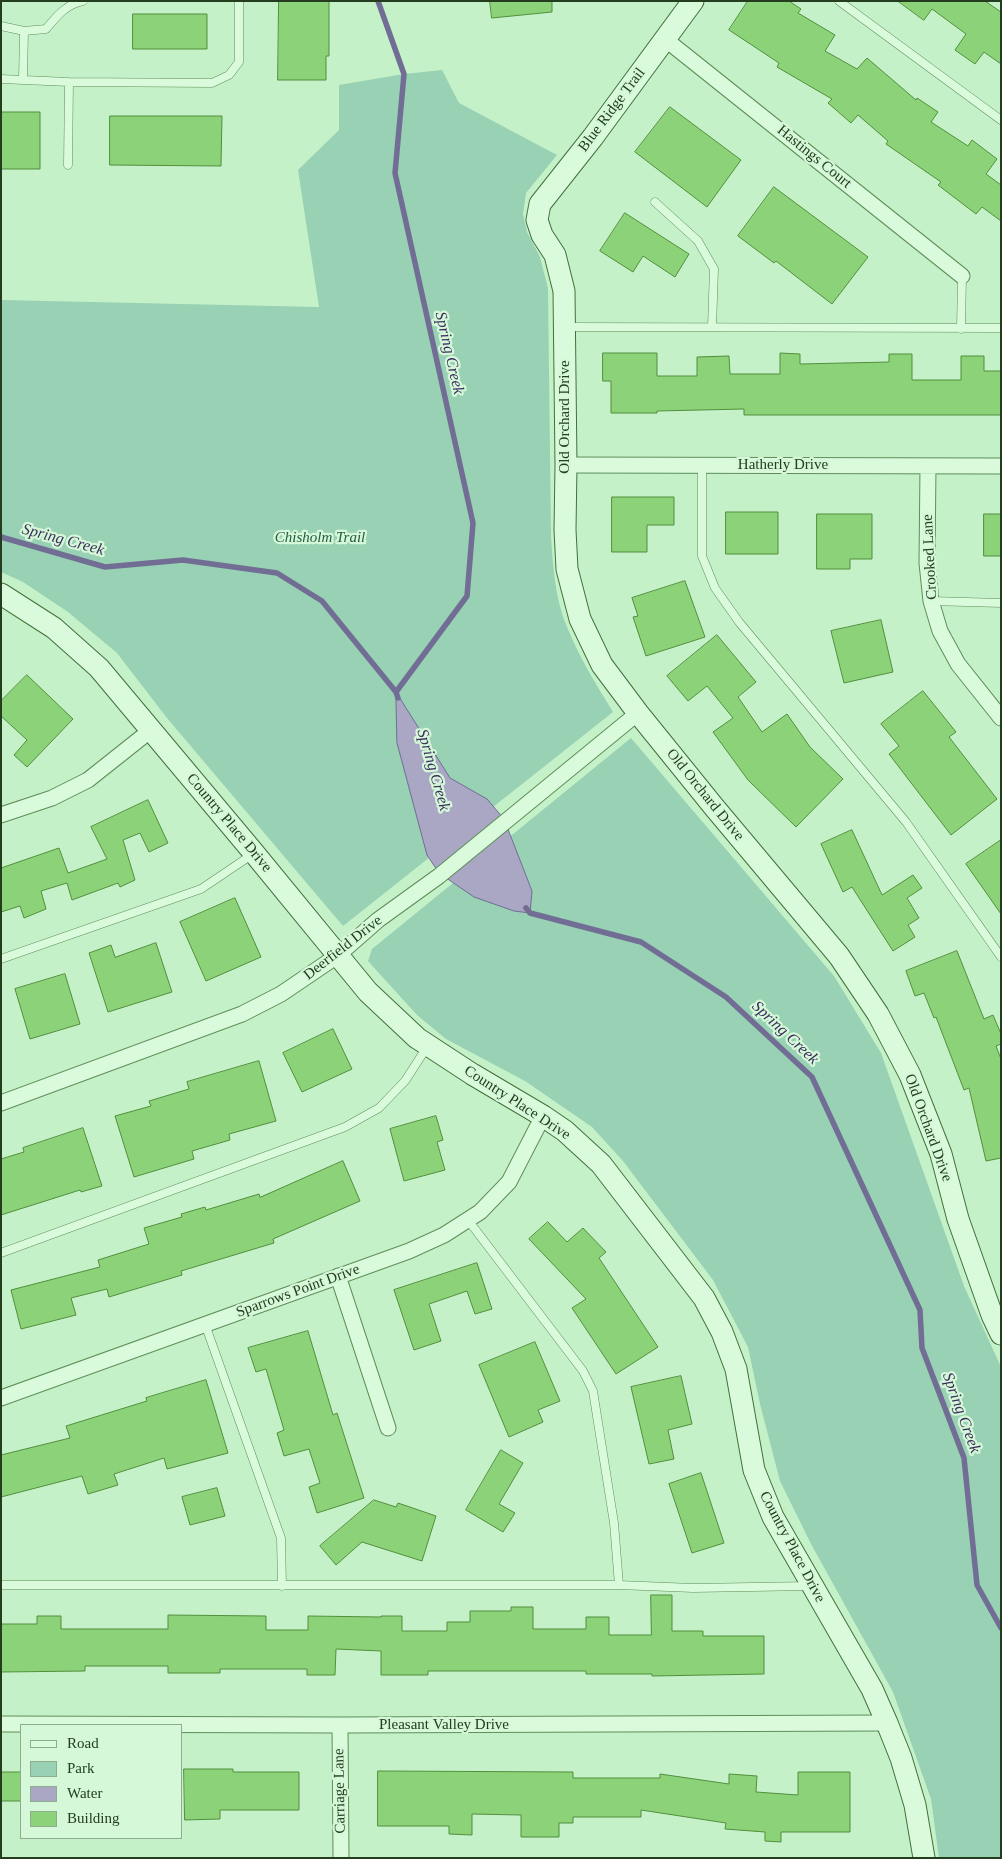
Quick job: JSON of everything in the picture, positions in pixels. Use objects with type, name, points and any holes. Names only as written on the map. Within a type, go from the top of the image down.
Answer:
[{"type":"street","name":"Blue Ridge Trail","points":[[537,220],[540,204],[693,1]]},
{"type":"street","name":"Hastings Court","points":[[665,39],[962,276]]},
{"type":"street","name":"Old Orchard Drive","points":[[537,220],[542,235],[555,255],[564,291],[565,530],[567,569],[580,619],[602,665],[714,807],[839,956],[878,1014],[910,1075],[941,1154],[958,1219],[992,1315],[1001,1334]]},
{"type":"street","name":"Hatherly Drive","points":[[566,465],[1001,466]]},
{"type":"street","name":"Crooked Lane","points":[[928,466],[927,563],[931,601],[940,631],[958,664],[1001,718]]},
{"type":"street","name":"Country Place Drive","points":[[1,594],[54,628],[100,668],[337,956],[368,992],[416,1038],[543,1116],[565,1131],[601,1164],[704,1298],[722,1332],[736,1369],[754,1470],[773,1516],[872,1689],[887,1723],[901,1758],[915,1804],[924,1858]]},
{"type":"street","name":"Deerfield Drive","points":[[1,1103],[242,1014],[281,994],[337,956],[378,920],[439,876],[638,712]]},
{"type":"street","points":[[1,815],[52,798],[88,780],[151,730]]},
{"type":"street","name":"Sparrows Point Drive","points":[[1,1398],[409,1251],[444,1235],[480,1212],[509,1182],[543,1116]]},
{"type":"street","points":[[338,1276],[388,1428]]},
{"type":"street","name":"Pleasant Valley Drive","points":[[182,1725],[887,1723]]},
{"type":"street","name":"Pleasant Valley Drive","points":[[1,1724],[20,1724]]},
{"type":"street","name":"Carriage Lane","points":[[340,1725],[341,1858]]},
{"type":"lane","points":[[1,26],[24,31],[46,29],[62,10],[82,1]]},
{"type":"lane","points":[[1,79],[69,82],[212,83],[229,75],[239,62],[239,1]]},
{"type":"lane","points":[[840,1],[1001,120]]},
{"type":"lane","points":[[23,80],[24,31]]},
{"type":"lane","points":[[68,165],[69,82]]},
{"type":"lane","points":[[655,202],[698,242],[714,269],[712,327]]},
{"type":"lane","points":[[961,329],[962,276]]},
{"type":"lane","points":[[565,327],[1001,328]]},
{"type":"lane","points":[[702,465],[702,556],[715,588],[739,622],[906,822],[1001,957]]},
{"type":"lane","points":[[931,601],[1001,603]]},
{"type":"lane","points":[[1,959],[201,889],[254,853]]},
{"type":"lane","points":[[1,1253],[345,1127],[379,1108],[405,1081],[428,1046]]},
{"type":"lane","points":[[468,1220],[583,1371],[593,1391],[614,1523],[619,1585]]},
{"type":"lane","points":[[205,1324],[281,1538],[282,1586]]},
{"type":"lane","points":[[1,1585],[619,1585],[693,1588],[812,1586]]},
{"type":"green space","name":"Chisholm Trail","points":[[442,70],[459,103],[557,155],[526,193],[523,214],[527,232],[540,257],[548,288],[551,536],[554,571],[557,594],[567,627],[582,660],[613,712],[343,926],[167,718],[117,653],[68,612],[23,582],[1,572],[1,300],[319,307],[298,170],[339,130],[339,85],[404,74]]},
{"type":"green space","points":[[631,738],[834,976],[881,1053],[964,1286],[1001,1367],[1001,1858],[939,1858],[931,1799],[893,1692],[811,1544],[780,1481],[760,1404],[748,1347],[713,1280],[623,1161],[592,1127],[525,1081],[446,1039],[417,1015],[368,961],[372,949]]},
{"type":"water","points":[[396,692],[450,778],[487,799],[504,819],[532,891],[530,913],[514,911],[474,897],[439,873],[427,855],[397,743]]},
{"type":"building","points":[[279,1],[329,1],[329,56],[326,56],[326,80],[278,80]]},
{"type":"building","points":[[490,1],[552,1],[552,12],[492,18]]},
{"type":"building","points":[[748,1],[789,1],[801,9],[798,13],[835,35],[825,51],[857,69],[867,58],[916,100],[917,98],[938,112],[931,122],[968,146],[972,140],[997,159],[986,174],[1001,185],[1001,221],[982,207],[976,214],[938,185],[941,182],[886,144],[888,141],[858,115],[851,123],[828,103],[832,99],[777,67],[779,63],[729,30]]},
{"type":"building","points":[[898,1],[985,1],[1001,12],[1001,64],[984,52],[975,64],[955,50],[966,34],[932,9],[924,20]]},
{"type":"building","points":[[133,14],[207,14],[207,49],[133,49]]},
{"type":"building","points":[[670,107],[741,160],[707,207],[635,152]]},
{"type":"building","points":[[1,112],[40,112],[40,169],[1,169]]},
{"type":"building","points":[[110,116],[222,116],[221,166],[110,165]]},
{"type":"building","points":[[774,187],[868,257],[832,304],[776,261],[774,263],[738,236]]},
{"type":"building","points":[[625,213],[689,254],[675,277],[643,256],[633,272],[600,251]]},
{"type":"building","points":[[603,353],[657,353],[657,376],[697,376],[697,357],[729,356],[730,374],[780,374],[780,353],[800,354],[800,364],[889,362],[889,354],[912,354],[912,380],[961,380],[961,356],[984,356],[984,371],[1001,371],[1001,415],[744,415],[744,409],[611,413],[611,381],[603,381]]},
{"type":"building","points":[[612,497],[674,497],[674,525],[647,525],[647,552],[612,552]]},
{"type":"building","points":[[726,512],[778,512],[778,554],[726,554]]},
{"type":"building","points":[[817,514],[872,514],[872,559],[850,559],[850,569],[817,569]]},
{"type":"building","points":[[984,514],[1001,514],[1001,556],[984,556]]},
{"type":"building","points":[[685,581],[705,637],[646,656],[633,617],[638,616],[632,598]]},
{"type":"building","points":[[881,620],[893,672],[844,683],[831,631]]},
{"type":"building","points":[[717,635],[756,682],[738,697],[762,732],[787,714],[810,747],[843,779],[796,827],[748,780],[713,732],[733,718],[707,686],[688,701],[667,676]]},
{"type":"building","points":[[27,675],[73,719],[27,767],[14,755],[27,740],[1,716],[1,701]]},
{"type":"building","points":[[923,691],[956,732],[949,737],[997,799],[951,835],[889,754],[899,746],[881,724]]},
{"type":"building","points":[[148,800],[168,843],[149,852],[140,833],[123,840],[135,880],[120,887],[118,883],[72,900],[67,883],[41,891],[46,909],[24,918],[20,906],[1,912],[1,868],[59,848],[68,873],[107,859],[91,827]]},
{"type":"building","points":[[852,830],[882,895],[913,875],[922,888],[907,898],[919,918],[908,925],[915,937],[893,951],[852,887],[843,892],[821,844]]},
{"type":"building","points":[[1001,840],[1001,914],[966,864]]},
{"type":"building","points":[[235,898],[261,957],[206,981],[180,922]]},
{"type":"building","points":[[156,943],[172,992],[108,1012],[89,953],[111,945],[115,957]]},
{"type":"building","points":[[957,951],[984,1019],[993,1015],[1001,1034],[1001,1044],[996,1046],[1001,1059],[1001,1158],[986,1161],[969,1088],[964,1090],[936,1017],[934,1018],[924,993],[915,996],[906,971]]},
{"type":"building","points":[[65,974],[80,1024],[30,1039],[15,989]]},
{"type":"building","points":[[333,1029],[352,1069],[302,1092],[283,1053]]},
{"type":"building","points":[[259,1061],[276,1121],[229,1134],[230,1140],[192,1151],[194,1159],[134,1177],[115,1116],[151,1106],[149,1101],[189,1089],[187,1082]]},
{"type":"building","points":[[436,1116],[443,1140],[437,1142],[445,1170],[404,1181],[390,1129]]},
{"type":"building","points":[[83,1128],[102,1186],[81,1192],[80,1190],[1,1215],[1,1159],[24,1152],[23,1148]]},
{"type":"building","points":[[343,1161],[360,1201],[273,1239],[274,1243],[181,1271],[182,1275],[109,1297],[107,1289],[71,1298],[76,1315],[21,1329],[11,1290],[100,1267],[98,1260],[149,1244],[144,1228],[182,1217],[181,1214],[205,1207],[206,1210],[259,1194],[260,1197]]},
{"type":"building","points":[[548,1222],[567,1242],[583,1228],[606,1252],[599,1258],[658,1347],[616,1374],[572,1308],[586,1299],[529,1239]]},
{"type":"building","points":[[477,1263],[492,1309],[475,1314],[467,1291],[429,1304],[441,1341],[414,1350],[394,1290]]},
{"type":"building","points":[[308,1331],[333,1415],[337,1413],[364,1498],[317,1513],[309,1487],[320,1483],[309,1449],[284,1456],[277,1433],[284,1430],[266,1369],[256,1372],[248,1348]]},
{"type":"building","points":[[535,1342],[560,1401],[538,1410],[543,1422],[509,1437],[479,1365]]},
{"type":"building","points":[[681,1376],[692,1424],[668,1430],[674,1459],[649,1464],[631,1387]]},
{"type":"building","points":[[206,1380],[228,1453],[167,1469],[164,1458],[114,1474],[118,1485],[88,1494],[82,1476],[1,1497],[1,1455],[70,1438],[66,1426],[147,1401],[146,1398]]},
{"type":"building","points":[[501,1450],[523,1463],[499,1504],[515,1513],[503,1532],[466,1510]]},
{"type":"building","points":[[701,1473],[724,1543],[692,1553],[669,1484]]},
{"type":"building","points":[[217,1488],[225,1516],[190,1525],[182,1497]]},
{"type":"building","points":[[374,1500],[396,1507],[398,1503],[436,1516],[422,1561],[362,1542],[336,1565],[320,1546]]},
{"type":"building","points":[[651,1595],[672,1595],[672,1631],[703,1631],[703,1636],[764,1636],[764,1674],[652,1676],[652,1674],[586,1674],[586,1671],[428,1671],[428,1675],[381,1675],[381,1651],[336,1649],[335,1675],[307,1675],[307,1669],[220,1669],[220,1673],[168,1673],[168,1666],[85,1666],[85,1671],[1,1672],[1,1624],[37,1624],[37,1616],[61,1616],[61,1629],[168,1629],[168,1615],[266,1616],[266,1630],[308,1630],[308,1616],[402,1616],[402,1631],[447,1631],[447,1622],[470,1622],[470,1611],[511,1611],[511,1607],[533,1607],[533,1629],[586,1629],[586,1617],[609,1617],[609,1635],[651,1635]]},
{"type":"building","points":[[184,1769],[233,1769],[233,1772],[299,1772],[299,1810],[220,1810],[220,1819],[185,1820]]},
{"type":"building","points":[[378,1771],[573,1772],[573,1778],[660,1778],[660,1774],[729,1784],[729,1774],[757,1776],[756,1792],[798,1795],[798,1772],[850,1772],[850,1832],[781,1832],[781,1842],[765,1841],[765,1832],[725,1829],[726,1823],[641,1810],[641,1817],[573,1817],[573,1823],[559,1823],[559,1837],[521,1837],[521,1815],[472,1814],[472,1835],[449,1834],[449,1826],[378,1826]]},
{"type":"building","points":[[1,1772],[20,1772],[20,1801],[1,1801]]},
{"type":"waterway","name":"Spring Creek","points":[[378,1],[404,74],[395,173],[473,523],[467,596],[396,692]]},
{"type":"waterway","name":"Spring Creek","points":[[1,537],[105,567],[183,560],[277,573],[322,601],[396,692],[398,698]]},
{"type":"waterway","name":"Spring Creek","points":[[526,908],[530,913],[641,942],[726,997],[812,1077],[920,1310],[922,1348],[964,1458],[977,1585],[1001,1628]]}]
